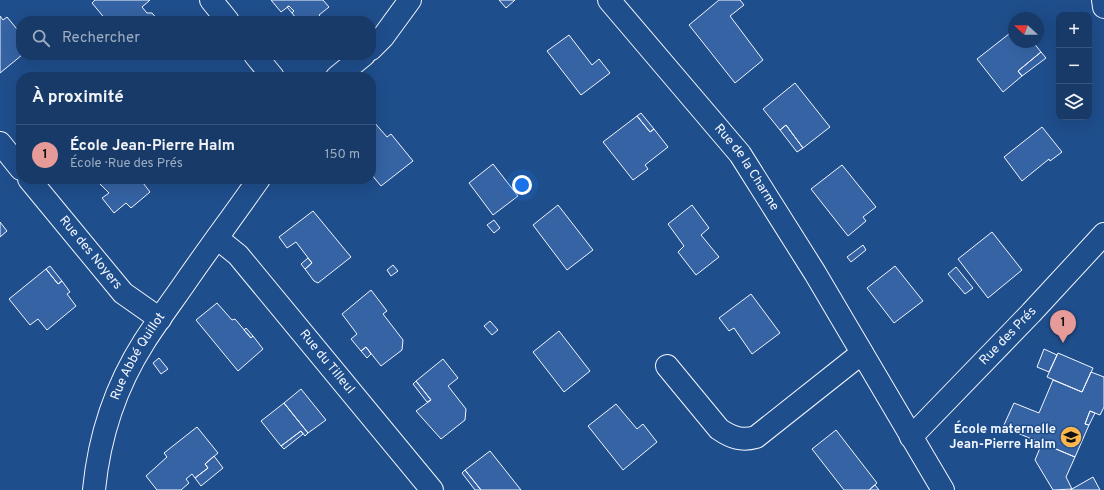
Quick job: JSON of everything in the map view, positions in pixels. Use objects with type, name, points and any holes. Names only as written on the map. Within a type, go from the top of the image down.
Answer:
[{"type":"street","points":[[211,0],[224,16]]},
{"type":"street","points":[[376,44],[383,37],[410,0]]},
{"type":"street","name":"Rue de la Charme","points":[[608,0],[740,154],[815,273],[943,490]]},
{"type":"street","points":[[1103,0],[1104,7]]},
{"type":"street","points":[[260,60],[269,72]]},
{"type":"street","points":[[343,72],[358,60]]},
{"type":"street","points":[[0,143],[16,163]]},
{"type":"street","name":"Rue des Noyers","points":[[33,184],[123,293],[160,319]]},
{"type":"street","name":"Rue Abbé Quillot","points":[[94,490],[100,449],[116,399],[128,371],[143,343],[256,184]]},
{"type":"street","name":"Rue des Prés","points":[[911,437],[1031,313],[1104,234]]},
{"type":"street","name":"Rue du Tilleul","points":[[217,238],[238,255],[432,490]]},
{"type":"street","points":[[667,366],[720,429],[727,435],[745,440],[756,437],[862,353]]},
{"type":"building","points":[[95,0],[150,0],[142,7],[147,13],[152,13],[155,16],[103,16],[92,3]]},
{"type":"building","points":[[271,0],[323,0],[329,7],[319,15],[320,16],[294,16],[292,13],[294,11],[289,6],[281,12]]},
{"type":"building","points":[[499,0],[515,0],[506,8]]},
{"type":"building","points":[[719,0],[740,0],[744,5],[730,16],[763,60],[735,83],[689,25]]},
{"type":"building","points":[[289,6],[294,11],[292,13],[287,7]]},
{"type":"building","points":[[0,16],[3,20],[7,17],[16,28],[16,60],[0,73]]},
{"type":"building","points":[[569,35],[592,65],[599,59],[610,73],[581,95],[547,51]]},
{"type":"building","points":[[1008,35],[1008,48],[1038,48],[1041,52],[1018,71],[1022,76],[1003,92],[977,59]]},
{"type":"building","points":[[1041,52],[1046,58],[1022,76],[1018,71]]},
{"type":"building","points":[[795,83],[830,127],[803,148],[786,125],[780,130],[763,109]]},
{"type":"building","points":[[641,113],[654,129],[650,132],[637,116]]},
{"type":"building","points":[[637,116],[650,132],[654,129],[668,147],[645,165],[648,169],[633,180],[603,142]]},
{"type":"building","points":[[376,124],[387,137],[391,134],[413,161],[381,186],[376,180]]},
{"type":"building","points":[[786,125],[803,148],[797,152],[780,130]]},
{"type":"building","points":[[1042,127],[1062,152],[1050,161],[1049,159],[1022,181],[1004,157]]},
{"type":"building","points":[[493,164],[518,196],[493,215],[469,183]]},
{"type":"building","points":[[842,165],[876,207],[863,217],[866,221],[848,236],[811,189]]},
{"type":"building","points":[[100,184],[144,184],[150,192],[131,208],[126,203],[114,213],[102,198],[109,193]]},
{"type":"building","points":[[558,205],[593,250],[567,270],[533,225]]},
{"type":"building","points":[[692,205],[709,228],[701,235],[719,257],[696,275],[678,252],[684,246],[668,224]]},
{"type":"building","points":[[313,211],[351,257],[318,283],[314,281],[305,269],[312,263],[296,242],[287,248],[279,237]]},
{"type":"building","points":[[494,220],[500,228],[494,233],[487,225]]},
{"type":"building","points":[[0,222],[7,231],[0,237]]},
{"type":"building","points":[[992,232],[1022,270],[988,298],[958,259]]},
{"type":"building","points":[[863,245],[866,250],[851,262],[847,257]]},
{"type":"building","points":[[308,258],[312,263],[305,269],[301,264]]},
{"type":"building","points":[[393,265],[398,271],[391,276],[387,270]]},
{"type":"building","points":[[50,266],[62,281],[58,284],[46,269]]},
{"type":"building","points":[[895,266],[923,301],[894,323],[867,288]]},
{"type":"building","points":[[956,267],[973,288],[965,294],[948,274]]},
{"type":"building","points":[[46,269],[58,284],[62,281],[70,292],[67,294],[76,306],[47,330],[38,319],[30,325],[9,299]]},
{"type":"building","points":[[371,290],[387,311],[383,314],[403,340],[402,350],[381,366],[366,347],[361,351],[351,339],[357,334],[342,314]]},
{"type":"building","points":[[751,294],[780,333],[752,354],[734,328],[729,331],[719,318]]},
{"type":"building","points":[[217,303],[232,320],[235,319],[251,338],[253,336],[263,349],[238,371],[196,320]]},
{"type":"building","points":[[490,321],[498,330],[492,335],[484,326]]},
{"type":"building","points":[[246,328],[253,336],[251,338],[244,330]]},
{"type":"building","points":[[559,331],[590,371],[564,392],[533,352]]},
{"type":"building","points":[[366,347],[371,354],[367,358],[361,351]]},
{"type":"building","points":[[1044,349],[1057,355],[1049,372],[1037,367]]},
{"type":"building","points":[[1058,353],[1093,368],[1082,392],[1047,377]]},
{"type":"building","points":[[159,358],[168,369],[161,374],[153,363]]},
{"type":"building","points":[[443,359],[458,378],[448,386],[466,409],[465,420],[441,439],[416,411],[431,400],[416,381]]},
{"type":"building","points":[[1091,372],[1104,377],[1104,407],[1100,415],[1090,411],[1085,424],[1089,425],[1075,457],[1003,427],[1014,403],[1039,413],[1053,380],[1082,392]]},
{"type":"building","points":[[416,381],[431,400],[427,402],[413,384]]},
{"type":"building","points":[[301,389],[326,420],[308,433],[284,403]]},
{"type":"building","points":[[284,403],[308,433],[305,436],[301,431],[281,446],[261,421]]},
{"type":"building","points":[[616,404],[637,429],[643,424],[657,442],[623,470],[588,426]]},
{"type":"building","points":[[1090,411],[1095,413],[1089,425],[1085,424]]},
{"type":"building","points":[[197,427],[218,453],[205,464],[208,468],[195,478],[192,474],[186,479],[189,483],[181,490],[157,490],[146,476],[167,457],[164,453]]},
{"type":"building","points":[[836,430],[877,483],[869,490],[844,490],[812,449]]},
{"type":"building","points":[[301,431],[303,434],[284,449],[281,446]]},
{"type":"building","points":[[1042,443],[1075,457],[1066,477],[1072,489],[1053,490],[1035,460]]},
{"type":"building","points":[[490,451],[521,490],[481,490],[465,470]]},
{"type":"building","points":[[214,456],[223,468],[201,486],[195,478],[208,468],[205,464]]},
{"type":"building","points":[[465,470],[481,490],[475,490],[462,473]]},
{"type":"building","points":[[1093,477],[1100,490],[1070,490],[1072,489]]},
{"type":"building","points":[[875,485],[879,490],[869,490]]},
{"type":"place","name":"École Jean-Pierre Halm","points":[[1063,343]]},
{"type":"place","name":"École maternelle Jean-Pierre Halm","points":[[1071,437]]}]
